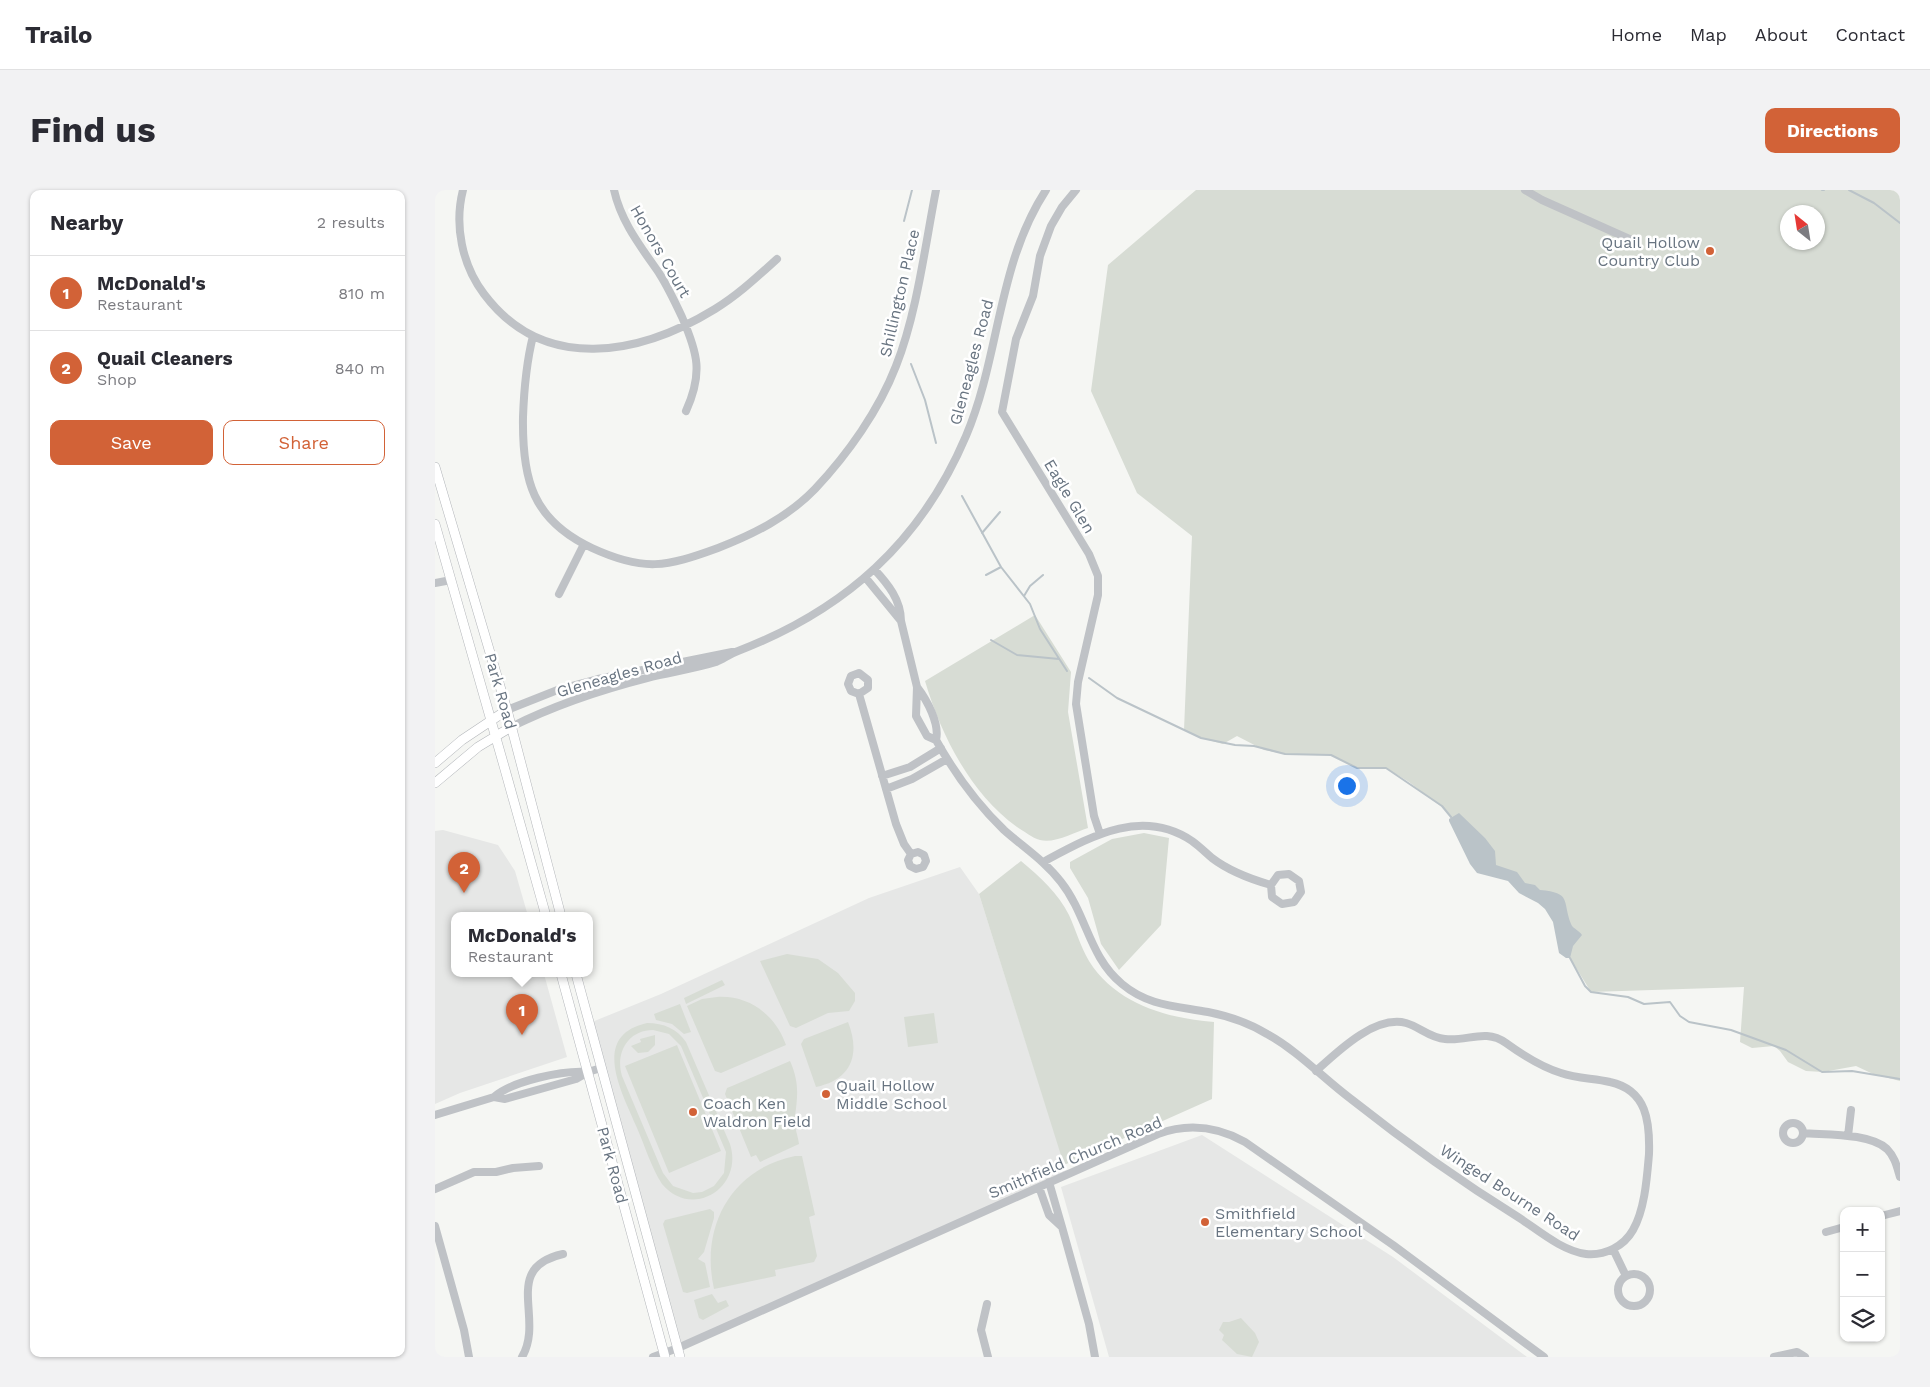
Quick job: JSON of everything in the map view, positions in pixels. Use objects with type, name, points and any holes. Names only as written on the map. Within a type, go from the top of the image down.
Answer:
[{"type":"main road","name":"Park Road","points":[[435,467],[507,710],[560,912]]},
{"type":"main road","name":"Park Road","points":[[435,524],[497,735],[544,912]]},
{"type":"main road","points":[[435,763],[492,719],[507,710]]},
{"type":"main road","points":[[435,783],[450,768],[511,727]]},
{"type":"main road","name":"Park Road","points":[[562,977],[665,1355]]},
{"type":"main road","name":"Park Road","points":[[577,977],[679,1353]]},
{"type":"street","points":[[463,190],[459,215],[460,237],[473,276],[481,291],[499,312],[533,336],[573,349],[607,349],[632,344],[685,325],[730,300],[777,259]]},
{"type":"street","name":"Honors Court","points":[[615,190],[621,212],[632,234],[668,287],[696,351],[698,368],[695,386],[686,411]]},
{"type":"street","name":"Shillington Place","points":[[533,336],[525,373],[523,443],[526,475],[535,499],[547,516],[570,536],[609,556],[637,564],[678,562],[763,529],[793,509],[815,489],[863,427],[878,404],[896,366],[907,333],[936,190]]},
{"type":"street","name":"Gleneagles Road","points":[[511,727],[543,711],[606,689],[716,662],[801,623],[838,600],[904,540],[927,508],[953,465],[965,437],[982,388],[1006,282],[1014,256],[1027,224],[1047,190]]},
{"type":"street","name":"Eagle Glen","points":[[1076,190],[1062,207],[1051,226],[1040,256],[1033,296],[1016,339],[1002,412],[1089,554],[1098,576],[1098,595],[1078,682],[1076,704],[1094,816],[1100,834]]},
{"type":"street","points":[[1525,190],[1542,200],[1636,242]]},
{"type":"street","points":[[559,594],[584,544]]},
{"type":"street","name":"Winged Bourne Road","points":[[874,569],[898,603],[917,687],[916,716],[927,736],[936,740],[968,792],[989,815],[1043,862],[1073,898],[1091,943],[1105,968],[1130,990],[1153,1003],[1210,1012],[1245,1023],[1282,1043],[1316,1071],[1463,1181],[1571,1250],[1594,1254],[1613,1249]]},
{"type":"street","name":"Winged Bourne Road","points":[[865,577],[901,620]]},
{"type":"street","points":[[435,583],[451,580]]},
{"type":"street","name":"Gleneagles Road","points":[[507,710],[598,678],[715,654],[736,652]]},
{"type":"street","name":"Winged Bourne Road","points":[[917,687],[925,697],[938,732],[936,740]]},
{"type":"street","points":[[859,694],[886,789],[904,844],[911,854]]},
{"type":"street","points":[[882,776],[910,767],[941,748]]},
{"type":"street","points":[[886,789],[912,779],[947,759]]},
{"type":"street","points":[[1043,862],[1100,834],[1140,825],[1166,828],[1192,841],[1213,858],[1238,873],[1271,885]]},
{"type":"street","points":[[1289,874],[1299,881],[1301,892],[1294,902],[1282,904],[1273,897],[1271,885],[1278,875],[1289,874]]},
{"type":"street","points":[[1316,1071],[1367,1030],[1380,1024],[1394,1022],[1415,1026],[1442,1039],[1489,1036],[1502,1040],[1519,1053],[1548,1069],[1579,1078],[1608,1081],[1626,1088],[1640,1099],[1648,1115],[1650,1125],[1648,1161],[1636,1226],[1627,1239],[1613,1249],[1626,1276]]},
{"type":"street","points":[[435,1115],[494,1097],[502,1090],[550,1076],[570,1071],[588,1072],[601,1068]]},
{"type":"street","points":[[1848,1136],[1851,1110]]},
{"type":"street","name":"Smithfield Church Road","points":[[653,1357],[679,1353],[1049,1182],[1167,1131],[1194,1127],[1224,1132],[1245,1142],[1320,1194],[1544,1357]]},
{"type":"street","points":[[1803,1134],[1848,1136],[1872,1140],[1886,1149],[1892,1156],[1900,1177]]},
{"type":"street","points":[[435,1189],[474,1172],[496,1172],[513,1168],[539,1166]]},
{"type":"street","points":[[1049,1182],[1089,1324],[1095,1357]]},
{"type":"street","points":[[1039,1187],[1049,1216],[1062,1227]]},
{"type":"street","points":[[1885,1215],[1900,1211]]},
{"type":"street","points":[[435,1226],[464,1330],[469,1357]]},
{"type":"street","points":[[1826,1232],[1840,1228]]},
{"type":"street","points":[[522,1357],[528,1341],[530,1274],[541,1261],[563,1254]]},
{"type":"street","points":[[1638,1274],[1648,1282],[1649,1294],[1641,1303],[1629,1305],[1620,1297],[1619,1285],[1626,1276],[1638,1274]]},
{"type":"street","points":[[987,1304],[981,1330],[988,1357]]},
{"type":"street","points":[[1774,1357],[1797,1352],[1806,1357]]},
{"type":"shaded area","points":[[1196,190],[1900,190],[1900,1081],[1873,1074],[1856,1066],[1823,1072],[1806,1071],[1788,1062],[1774,1046],[1752,1048],[1740,1042],[1744,987],[1591,992],[1570,958],[1561,952],[1555,911],[1504,874],[1480,869],[1447,811],[1409,782],[1386,768],[1357,768],[1331,755],[1285,754],[1264,750],[1237,736],[1223,744],[1201,738],[1184,730],[1192,536],[1137,493],[1091,391],[1108,265]]},
{"type":"shaded area","points":[[1035,615],[1071,672],[1068,712],[1088,828],[1058,839],[1046,841],[1034,838],[1017,827],[1000,813],[971,780],[949,742],[925,681]]},
{"type":"shaded area","points":[[1459,813],[1485,838],[1495,851],[1496,865],[1517,872],[1525,883],[1535,885],[1540,890],[1557,893],[1564,899],[1571,924],[1582,935],[1573,946],[1570,958],[1566,958],[1559,953],[1553,922],[1545,909],[1519,893],[1508,881],[1477,873],[1470,864],[1449,821],[1449,819]]},
{"type":"shaded area","points":[[443,830],[498,845],[515,871],[527,912],[451,912],[451,977],[545,977],[567,1057],[460,1093],[435,1104],[435,831]]},
{"type":"shaded area","points":[[1144,833],[1169,838],[1161,925],[1119,970],[1101,944],[1088,898],[1070,868],[1070,862],[1112,839]]},
{"type":"shaded area","points":[[1021,861],[1042,879],[1060,900],[1069,915],[1089,961],[1100,976],[1113,988],[1128,998],[1160,1012],[1178,1017],[1214,1022],[1212,1099],[1064,1165],[979,894]]},
{"type":"shaded area","name":"Quail Hollow Middle School","points":[[960,867],[979,894],[1067,1172],[680,1345],[592,1022],[661,994],[869,898]]},
{"type":"shaded area","points":[[787,954],[818,959],[838,973],[855,993],[855,1001],[849,1011],[828,1013],[796,1028],[790,1026],[760,961]]},
{"type":"shaded area","points":[[722,980],[725,985],[686,1004],[684,998]]},
{"type":"shaded area","points":[[729,997],[740,1000],[760,1009],[776,1025],[786,1045],[721,1073],[715,1071],[687,1006],[702,999]]},
{"type":"shaded area","points":[[680,1004],[691,1032],[684,1034],[672,1024],[656,1020],[654,1014]]},
{"type":"shaded area","points":[[934,1013],[938,1043],[908,1047],[904,1017]]},
{"type":"shaded area","points":[[848,1022],[853,1045],[853,1055],[850,1064],[838,1079],[816,1087],[801,1044],[804,1039]]},
{"type":"shaded area","points":[[647,1023],[659,1024],[674,1030],[686,1042],[730,1144],[732,1160],[729,1174],[723,1185],[712,1194],[700,1199],[687,1199],[674,1194],[662,1184],[655,1171],[625,1099],[615,1068],[615,1053],[619,1040],[629,1030]],"holes":[[[653,1030],[669,1034],[681,1046],[726,1152],[724,1173],[714,1186],[702,1192],[693,1193],[673,1186],[663,1173],[622,1076],[620,1067],[622,1051],[630,1038],[644,1031]]]},
{"type":"shaded area","points":[[655,1035],[655,1045],[648,1052],[638,1053],[631,1046],[641,1042],[640,1039]]},
{"type":"shaded area","points":[[677,1045],[721,1151],[669,1173],[625,1066]]},
{"type":"shaded area","points":[[790,1061],[796,1082],[795,1122],[799,1144],[760,1162],[756,1155],[751,1157],[725,1094],[727,1088]]},
{"type":"shaded area","name":"Smithfield Elementary School","points":[[1202,1135],[1393,1257],[1527,1357],[1109,1357],[1061,1187]]},
{"type":"shaded area","points":[[795,1156],[802,1156],[815,1215],[809,1217],[817,1256],[814,1262],[775,1270],[776,1276],[714,1289],[711,1266],[712,1244],[717,1223],[725,1204],[738,1187],[753,1174],[773,1163]]},
{"type":"shaded area","points":[[710,1209],[714,1212],[714,1218],[704,1252],[698,1259],[705,1263],[710,1287],[687,1293],[683,1292],[663,1224],[665,1220]]},
{"type":"shaded area","points":[[712,1294],[718,1303],[726,1300],[729,1306],[703,1320],[699,1318],[694,1300]]},
{"type":"shaded area","points":[[1241,1318],[1255,1333],[1259,1342],[1252,1357],[1237,1354],[1222,1340],[1224,1335],[1219,1330],[1223,1322]]},
{"type":"waterway","points":[[904,221],[912,190]]},
{"type":"waterway","points":[[1849,190],[1874,203],[1900,223]]},
{"type":"waterway","points":[[911,364],[925,400],[936,443]]},
{"type":"waterway","points":[[962,496],[1001,567],[1030,604],[1040,629],[1067,671]]},
{"type":"waterway","points":[[982,533],[1000,512]]},
{"type":"waterway","points":[[986,575],[1001,567]]},
{"type":"waterway","points":[[1024,596],[1030,586],[1043,575]]},
{"type":"waterway","points":[[991,640],[1017,655],[1059,659]]},
{"type":"waterway","points":[[1089,678],[1117,698],[1201,738],[1235,745],[1254,746],[1285,754],[1331,755],[1357,768],[1386,768],[1442,806],[1451,817]]},
{"type":"waterway","points":[[1570,958],[1585,986],[1591,992],[1628,997],[1644,1004],[1670,1002],[1680,1016],[1689,1022],[1731,1030],[1786,1050],[1822,1072],[1852,1071],[1900,1079]]},
{"type":"place","name":"Quail Hollow Country Club","points":[[1710,251]]},
{"type":"place","name":"Quail Cleaners","points":[[464,893]]},
{"type":"place","name":"McDonald's","points":[[522,1035]]},
{"type":"place","name":"Quail Hollow Middle School","points":[[826,1094]]},
{"type":"place","name":"Coach Ken Waldron Field","points":[[693,1112]]},
{"type":"place","name":"Smithfield Elementary School","points":[[1205,1222]]}]
